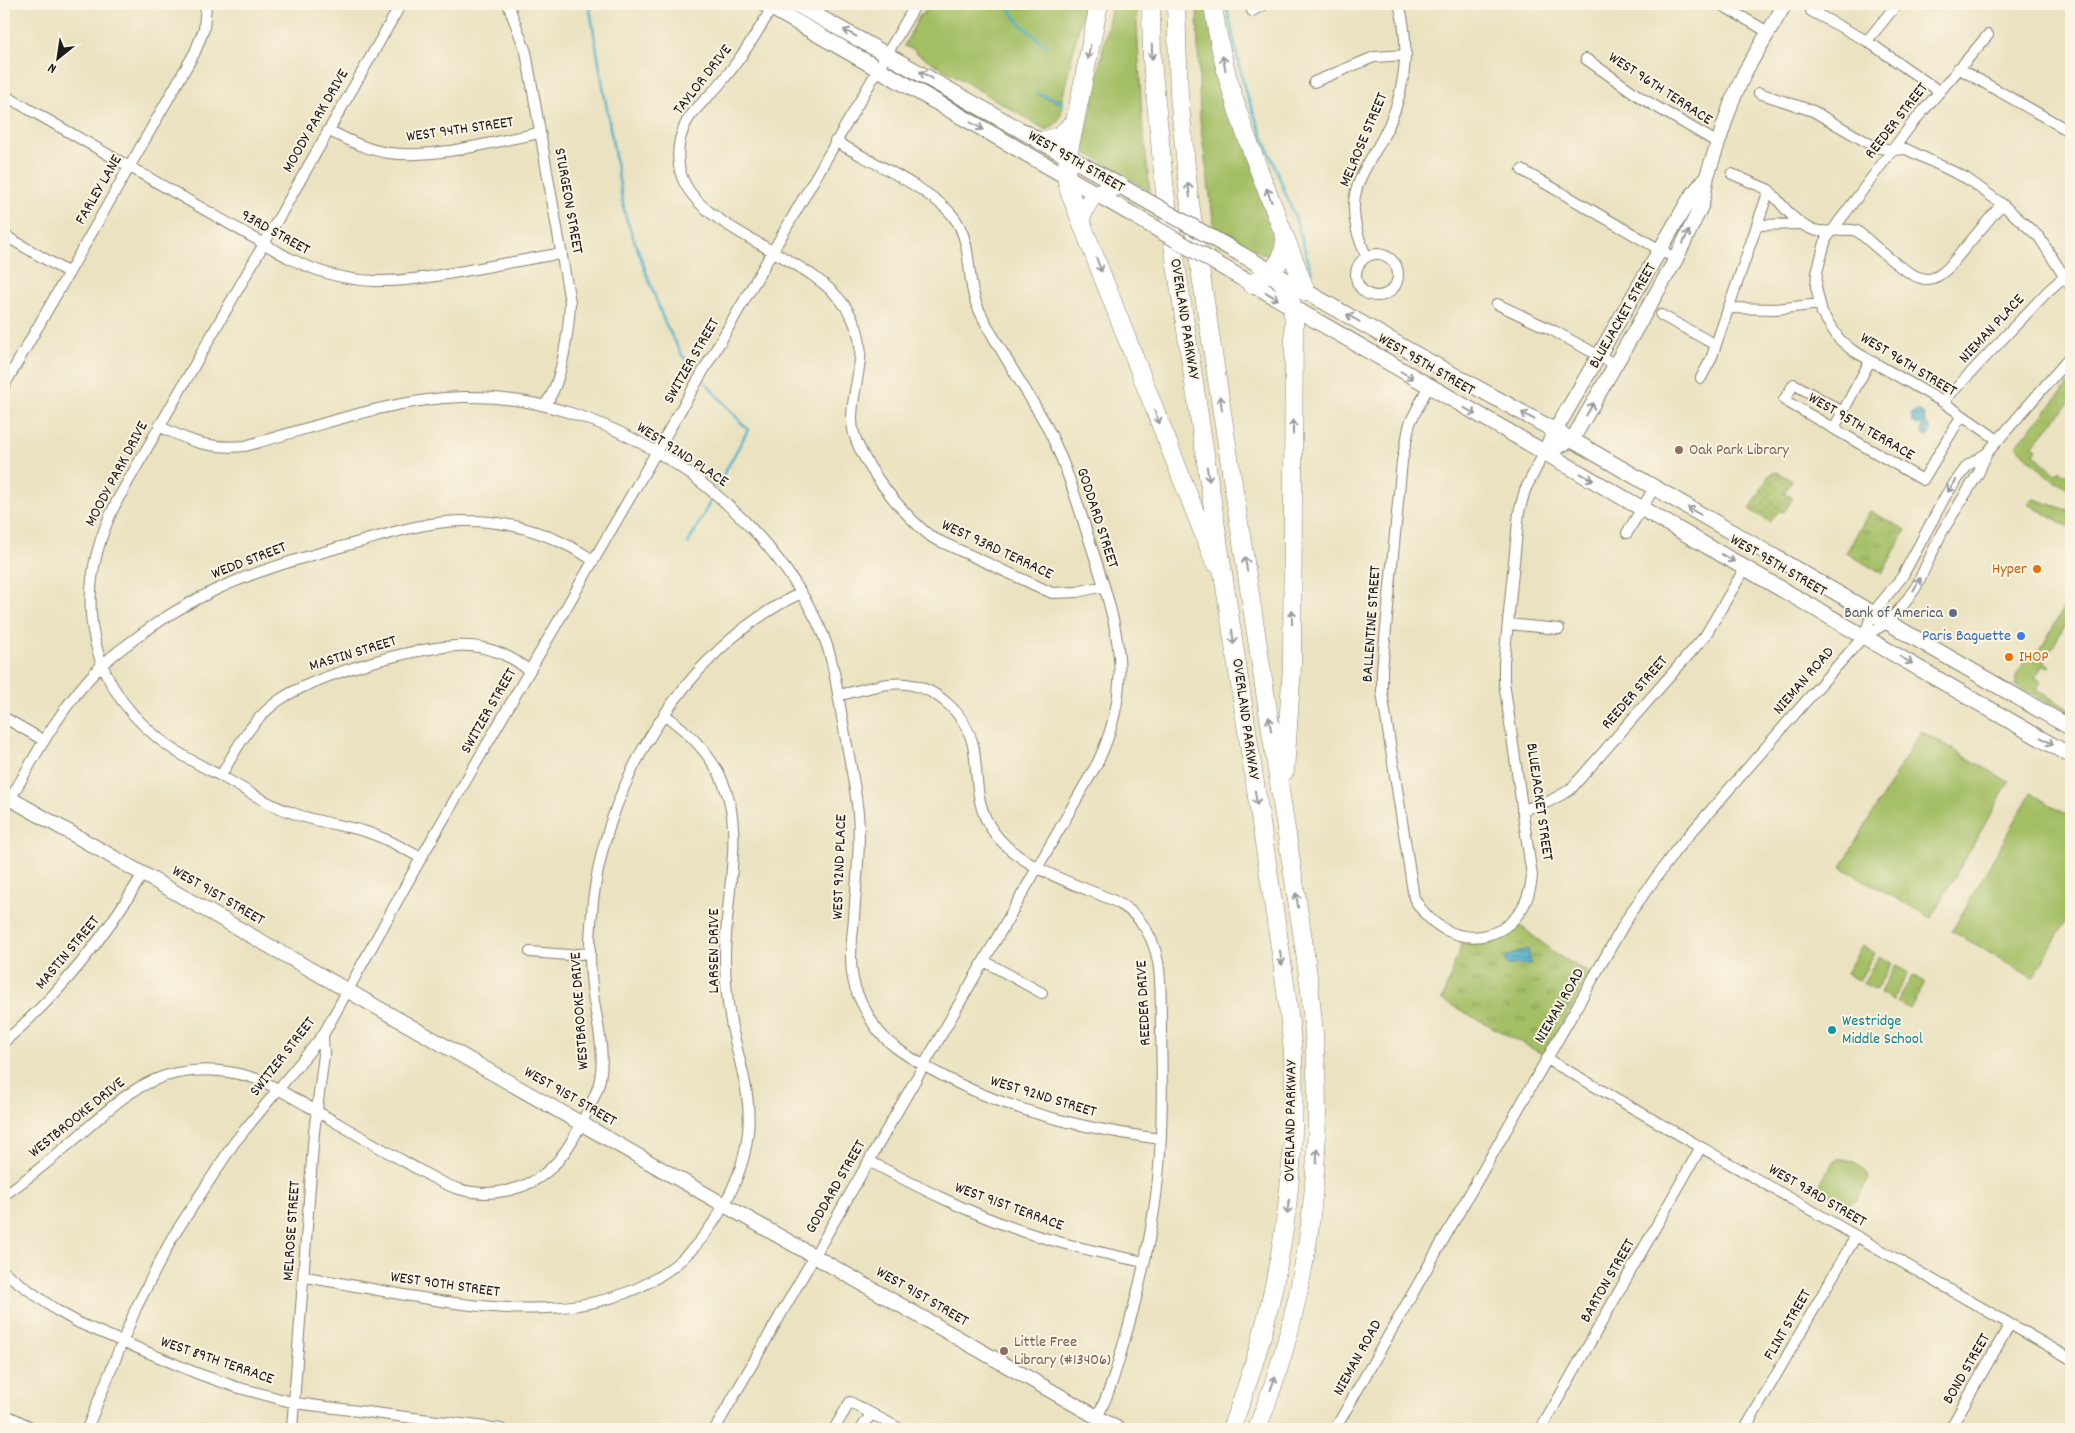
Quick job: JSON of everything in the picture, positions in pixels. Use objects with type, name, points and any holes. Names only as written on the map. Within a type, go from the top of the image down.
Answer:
[{"type":"highway","points":[[1099,4],[1068,156],[1066,176],[1069,191],[1187,496],[1226,588]]},
{"type":"highway","name":"OVERLAND PARKWAY","points":[[1151,4],[1152,61],[1165,192],[1286,988],[1293,1054],[1294,1105],[1289,1199],[1277,1276],[1258,1354],[1230,1429]]},
{"type":"highway","name":"OVERLAND PARKWAY","points":[[1176,4],[1179,95],[1190,197],[1312,1000],[1318,1096],[1316,1188],[1302,1277],[1277,1374],[1257,1429]]},
{"type":"highway","points":[[1213,4],[1226,74],[1285,241],[1306,292]]},
{"type":"highway","points":[[1042,141],[1059,136],[1075,122]]},
{"type":"highway","points":[[1081,219],[1087,202],[1095,194],[1122,187]]},
{"type":"highway","points":[[1247,281],[1272,272],[1279,264],[1284,252],[1285,241]]},
{"type":"highway","points":[[1272,272],[1289,289],[1294,309],[1292,666],[1283,807]]},
{"type":"main road","name":"WEST 95TH STREET","points":[[796,4],[887,53],[1306,292],[1572,440],[2071,728]]},
{"type":"main road","name":"WEST 95TH STREET","points":[[770,5],[1428,387],[1642,508],[2071,756]]},
{"type":"street","name":"FARLEY LANE","points":[[5,379],[69,273],[195,52],[204,29],[206,4]]},
{"type":"street","name":"MOODY PARK DRIVE","points":[[401,4],[108,518],[94,556],[90,602],[101,666],[138,720],[157,738],[268,803],[289,812],[380,837],[421,858]]},
{"type":"street","name":"STURGEON STREET","points":[[508,4],[523,39],[570,302],[569,323],[553,396],[545,404]]},
{"type":"street","name":"SWITZER STREET","points":[[87,1429],[121,1341],[148,1283],[187,1212],[234,1143],[323,1035],[421,858],[916,4]]},
{"type":"street","points":[[1252,11],[1265,4]]},
{"type":"street","name":"MELROSE STREET","points":[[1366,256],[1354,220],[1356,190],[1396,106],[1403,82],[1406,55],[1399,4]]},
{"type":"street","points":[[1720,4],[1768,32]]},
{"type":"street","name":"BLUEJACKET STREET","points":[[1572,440],[1676,259],[1702,204],[1707,176],[1733,100],[1768,32],[1785,4]]},
{"type":"street","points":[[1867,41],[1897,4]]},
{"type":"street","name":"TAYLOR DRIVE","points":[[770,5],[739,60],[685,125],[678,151],[683,181],[689,193],[700,205],[772,251]]},
{"type":"street","points":[[1811,11],[1867,41],[1939,91]]},
{"type":"street","name":"REEDER STREET","points":[[1820,304],[1816,287],[1817,272],[1826,239],[1939,91],[1988,35]]},
{"type":"street","points":[[1314,82],[1374,57],[1406,55]]},
{"type":"street","name":"WEST 96TH TERRACE","points":[[1586,59],[1643,99],[1718,143]]},
{"type":"street","points":[[1958,68],[2071,132]]},
{"type":"street","points":[[1759,93],[1813,110],[1875,147],[1893,150],[1906,149],[1966,178],[2002,204],[2039,237],[2048,248],[2071,287]]},
{"type":"street","name":"93RD STREET","points":[[4,95],[264,244],[312,269],[331,276],[364,282],[394,282],[562,253]]},
{"type":"street","name":"WEST 94TH STREET","points":[[328,130],[373,150],[403,154],[428,153],[540,133]]},
{"type":"street","name":"GODDARD STREET","points":[[715,1429],[1098,762],[1115,718],[1119,693],[1120,652],[1115,623],[1074,492],[1056,444],[973,296],[967,243],[962,230],[953,216],[932,196],[836,141]]},
{"type":"street","points":[[1522,170],[1676,259]]},
{"type":"street","points":[[1732,174],[1769,190],[1800,224],[1818,232],[1847,228],[1857,231],[1915,276],[1928,279],[1938,276],[1948,268],[2002,204]]},
{"type":"street","name":"BLUEJACKET STREET","points":[[1457,935],[1475,936],[1494,932],[1516,917],[1526,901],[1532,876],[1504,682],[1519,512],[1525,490],[1555,431],[1690,198],[1707,176]]},
{"type":"street","points":[[1701,378],[1708,366],[1714,344],[1769,190]]},
{"type":"street","points":[[1758,225],[1800,224]]},
{"type":"street","points":[[4,235],[69,273]]},
{"type":"street","name":"WEST 93RD TERRACE","points":[[772,251],[826,283],[848,310],[856,326],[861,355],[860,372],[852,406],[852,430],[856,444],[875,474],[921,529],[933,538],[1052,593],[1077,592],[1104,586]]},
{"type":"street","points":[[1379,253],[1391,258],[1398,269],[1397,283],[1388,293],[1382,296],[1367,294],[1357,283],[1356,268],[1366,256],[1379,253]]},
{"type":"street","name":"NIEMAN PLACE","points":[[1943,402],[2048,291],[2064,277]]},
{"type":"street","points":[[1497,304],[1554,330],[1616,365]]},
{"type":"street","points":[[1728,308],[1776,309],[1820,304]]},
{"type":"street","name":"WEST 96TH STREET","points":[[1820,304],[1826,323],[1839,339],[1870,361],[1943,402],[1998,440]]},
{"type":"street","points":[[1661,315],[1714,344]]},
{"type":"street","name":"NIEMAN ROAD","points":[[1864,636],[1872,614],[1902,577],[1932,518],[1967,466],[1987,453],[2071,356]]},
{"type":"street","points":[[1834,428],[1870,361]]},
{"type":"street","name":"WEST 95TH TERRACE","points":[[1843,412],[1794,384],[1784,400],[1923,480],[1962,415]]},
{"type":"street","name":"BALLENTINE STREET","points":[[1428,387],[1410,423],[1402,461],[1382,661],[1382,692],[1414,898],[1422,912],[1432,923],[1457,935]]},
{"type":"street","name":"WEST 92ND PLACE","points":[[159,426],[199,444],[223,448],[245,446],[418,401],[489,397],[545,404],[613,429],[656,453],[720,497],[768,546],[801,594],[827,644],[856,795],[859,830],[852,943],[854,981],[860,999],[876,1028],[892,1045],[923,1065]]},
{"type":"street","points":[[1544,453],[1572,440]]},
{"type":"street","name":"NIEMAN ROAD","points":[[1335,1429],[1631,912],[1676,850],[1864,636],[1887,623],[1916,587],[1942,532],[1978,474],[1987,453]]},
{"type":"street","points":[[1627,533],[1654,488]]},
{"type":"street","name":"WEDD STREET","points":[[6,801],[43,740],[101,666],[159,621],[194,599],[228,583],[295,559],[417,526],[469,520],[511,525],[559,541],[593,560]]},
{"type":"street","name":"REEDER STREET","points":[[1522,810],[1548,802],[1570,790],[1698,644],[1713,623],[1745,568]]},
{"type":"street","name":"WESTBROOKE DRIVE","points":[[4,1195],[44,1166],[114,1103],[153,1080],[172,1074],[213,1070],[254,1078],[278,1089],[453,1187],[482,1193],[513,1189],[536,1180],[548,1171],[565,1153],[581,1123],[595,1096],[601,1069],[600,1042],[590,953],[593,900],[600,859],[611,820],[636,762],[654,730],[688,684],[719,652],[748,627],[801,594]]},
{"type":"street","points":[[1508,624],[1559,629]]},
{"type":"street","name":"MASTIN STREET","points":[[221,776],[235,750],[263,714],[290,693],[312,681],[409,653],[451,646],[470,646],[490,650],[517,660],[529,671]]},
{"type":"street","name":"REEDER DRIVE","points":[[838,695],[891,683],[922,688],[942,699],[961,718],[970,737],[974,750],[978,795],[988,824],[1012,852],[1075,885],[1118,902],[1140,921],[1152,941],[1158,957],[1162,1095],[1161,1139],[1153,1216],[1144,1262],[1114,1379],[1098,1417]]},
{"type":"street","name":"LARSEN DRIVE","points":[[665,715],[695,740],[717,768],[724,782],[734,822],[734,855],[725,965],[729,1009],[748,1097],[749,1117],[745,1151],[731,1192],[724,1205]]},
{"type":"street","points":[[5,718],[43,740]]},
{"type":"street","name":"WEST 91ST STREET","points":[[6,801],[143,874],[1118,1429]]},
{"type":"street","name":"MASTIN STREET","points":[[4,1042],[28,1021],[83,963],[106,933],[143,874]]},
{"type":"street","points":[[530,952],[568,955],[590,953]]},
{"type":"street","points":[[984,961],[1042,993]]},
{"type":"street","name":"MELROSE STREET","points":[[292,1429],[305,1277],[316,1111],[324,1055],[323,1035]]},
{"type":"street","name":"WEST 93RD STREET","points":[[1547,1059],[2071,1359]]},
{"type":"street","name":"WEST 92ND STREET","points":[[923,1065],[990,1098],[1047,1118],[1107,1132],[1161,1139]]},
{"type":"street","name":"BARTON STREET","points":[[1541,1429],[1702,1147]]},
{"type":"street","name":"WEST 91ST TERRACE","points":[[869,1161],[938,1197],[1019,1230],[1067,1245],[1144,1262]]},
{"type":"street","name":"WEST 90TH STREET","points":[[305,1277],[451,1304],[532,1308],[593,1301],[636,1289],[668,1271],[704,1236],[724,1205]]},
{"type":"street","name":"FLINT STREET","points":[[1745,1429],[1856,1236]]},
{"type":"street","name":"WEST 89TH TERRACE","points":[[4,1272],[56,1310],[121,1341],[228,1384],[295,1402],[501,1429]]},
{"type":"street","name":"BOND STREET","points":[[1950,1429],[2010,1324]]},
{"type":"street","points":[[834,1429],[850,1402],[900,1429]]},
{"type":"street","points":[[4,1414],[35,1429]]},
{"type":"street","points":[[861,1429],[871,1414]]},
{"type":"green space","points":[[926,4],[1084,4],[1062,100],[1037,93],[1063,104],[1060,117],[1054,126],[1046,130],[915,52],[915,50],[904,46],[920,15],[924,14]]},
{"type":"green space","points":[[1112,4],[1136,4],[1142,119],[1150,191],[1080,149],[1086,136]]},
{"type":"green space","points":[[1197,4],[1208,4],[1274,232],[1275,259],[1244,245],[1230,233],[1230,236],[1214,227],[1200,120]]},
{"type":"green space","points":[[2071,381],[2071,401],[2033,445],[2037,449],[2034,454],[2055,474],[2060,470],[2066,475],[2071,469],[2071,489],[2052,480],[2016,446]]},
{"type":"green space","points":[[1777,472],[1792,480],[1785,493],[1793,498],[1784,512],[1779,511],[1770,522],[1750,510],[1769,475]]},
{"type":"green space","points":[[2034,499],[2071,511],[2071,528],[2028,504]]},
{"type":"green space","points":[[1870,511],[1906,530],[1882,573],[1846,553]]},
{"type":"green space","points":[[2071,595],[2071,614],[2066,623],[2071,626],[2071,629],[2064,627],[2045,661],[2050,666],[2048,667],[2043,664],[2035,678],[2042,681],[2037,690],[2071,710],[2071,717],[2016,685],[2016,676],[2026,659],[2034,661]]},
{"type":"green space","points":[[1921,731],[2009,782],[1931,918],[1841,867]]},
{"type":"green space","points":[[2031,793],[2071,817],[2071,912],[2033,978],[1952,931]]},
{"type":"green space","points":[[1518,924],[1559,956],[1591,974],[1544,1055],[1442,1000],[1462,943],[1478,943],[1492,940]]},
{"type":"green space","points":[[1862,946],[1875,953],[1859,981],[1846,973]]},
{"type":"green space","points":[[1879,956],[1892,963],[1876,990],[1863,983]]},
{"type":"green space","points":[[1896,965],[1908,973],[1893,1000],[1880,993]]},
{"type":"green space","points":[[1913,975],[1925,982],[1910,1009],[1897,1002]]},
{"type":"green space","points":[[1838,1159],[1853,1161],[1863,1169],[1868,1178],[1858,1199],[1847,1204],[1818,1188],[1833,1162]]},
{"type":"water","points":[[1915,411],[1920,411],[1924,415],[1925,422],[1931,430],[1929,436],[1922,434],[1922,424],[1917,425],[1912,422],[1911,414]]},
{"type":"water","points":[[1528,949],[1531,964],[1507,965],[1505,957]]},
{"type":"waterway","points":[[589,4],[625,215],[664,321],[682,355],[695,370]]},
{"type":"waterway","points":[[1009,4],[1018,21],[1046,45]]},
{"type":"waterway","points":[[1226,4],[1245,91],[1295,217],[1312,273]]},
{"type":"waterway","points":[[1039,94],[1063,102],[1062,108]]},
{"type":"waterway","points":[[705,382],[748,430],[716,488]]},
{"type":"waterway","points":[[688,544],[711,500]]},
{"type":"place","name":"Oak Park Library","points":[[1679,450]]},
{"type":"place","name":"Hyper","points":[[2037,569]]},
{"type":"place","name":"Bank of America","points":[[1953,613]]},
{"type":"place","name":"Paris Baguette","points":[[2021,636]]},
{"type":"place","name":"IHOP","points":[[2009,657]]},
{"type":"place","name":"Westridge Middle School","points":[[1832,1030]]},
{"type":"place","name":"Little Free Library (#13406)","points":[[1004,1351]]}]
